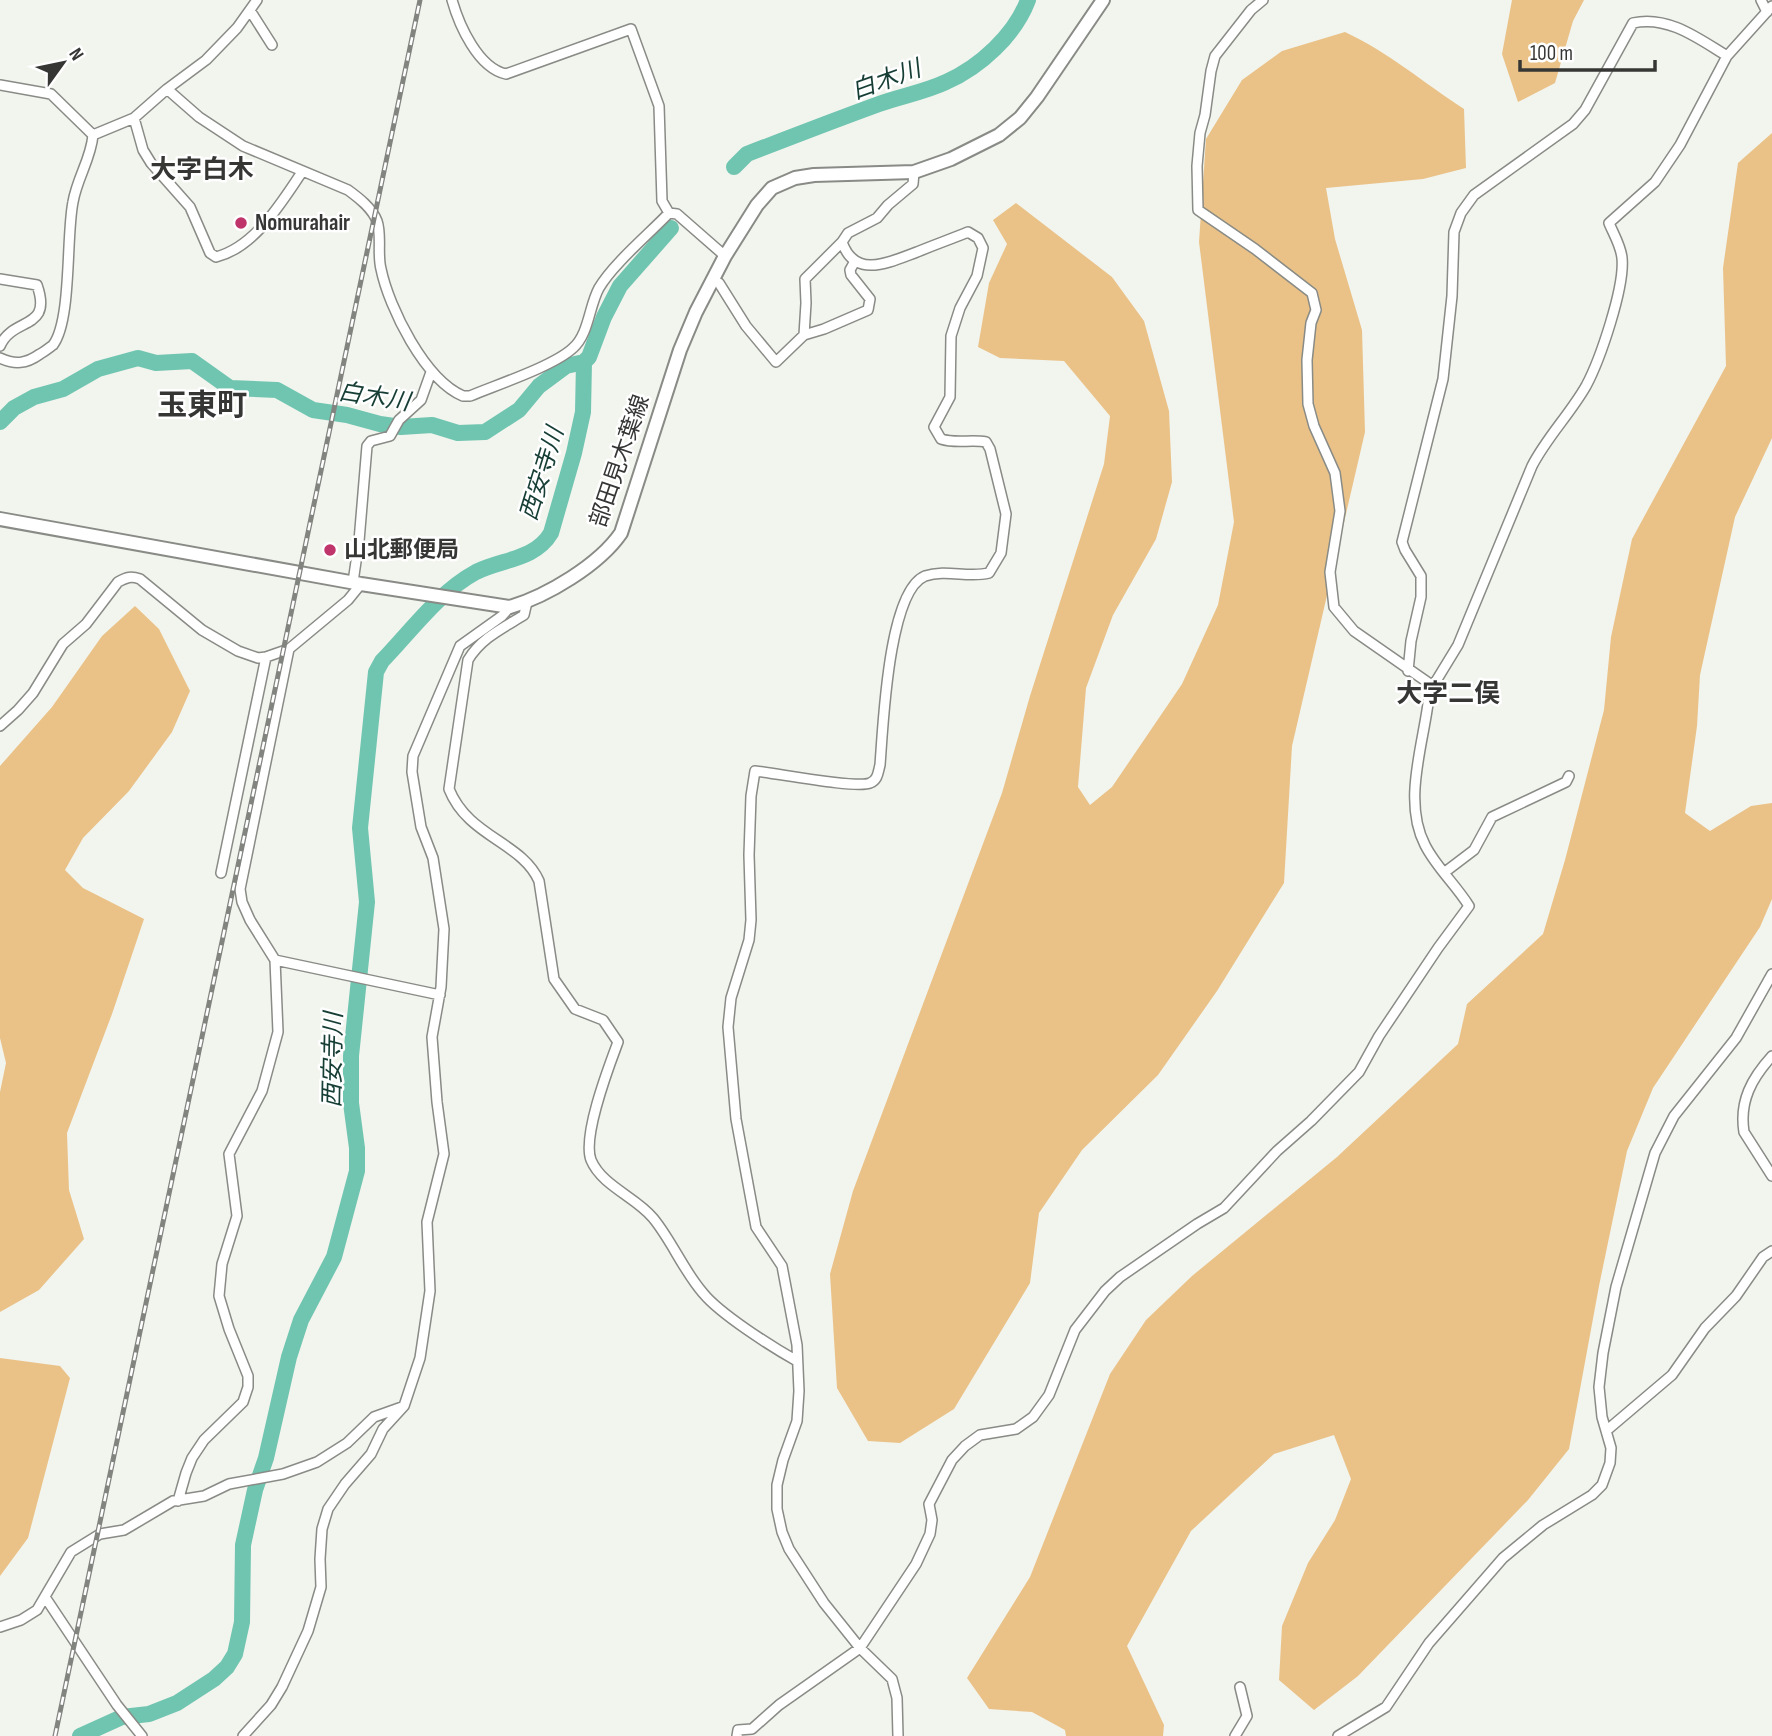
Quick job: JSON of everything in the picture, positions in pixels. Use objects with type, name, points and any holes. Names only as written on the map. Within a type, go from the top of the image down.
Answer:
[{"type":"main road","name":"部田見木葉線","points":[[0,519],[357,583],[510,607],[550,592],[610,549],[621,533],[680,350],[725,256],[757,205],[772,188],[795,178],[814,175],[914,172],[972,150],[999,135],[1020,118],[1103,0]]},
{"type":"street","points":[[93,135],[134,118],[206,60],[251,12],[257,0]]},
{"type":"street","points":[[452,0],[461,27],[470,42],[491,67],[506,74],[631,29],[659,106],[663,166],[660,185],[662,201],[669,213]]},
{"type":"street","points":[[1264,0],[1243,19],[1215,56],[1200,133],[1197,166],[1198,210],[1312,293],[1315,310],[1307,360],[1308,404],[1314,426],[1335,473],[1340,511],[1330,572],[1334,607],[1354,631],[1433,686]]},
{"type":"street","points":[[737,1736],[738,1730],[752,1729],[779,1705],[860,1648],[916,1564],[930,1534],[932,1520],[929,1504],[952,1460],[980,1435],[1016,1429],[1033,1417],[1049,1395],[1075,1330],[1105,1291],[1121,1277],[1224,1208],[1277,1151],[1359,1072],[1438,948],[1469,906],[1424,845],[1415,813],[1418,771],[1433,686],[1458,645],[1532,466],[1544,443],[1586,386],[1608,332],[1622,270],[1622,255],[1609,223],[1655,183],[1680,145],[1727,56],[1770,9],[1761,0]]},
{"type":"street","points":[[251,12],[272,45]]},
{"type":"street","points":[[1408,671],[1411,641],[1421,597],[1421,576],[1402,542],[1443,379],[1452,296],[1454,232],[1461,213],[1474,195],[1573,124],[1585,110],[1633,23],[1645,20],[1683,29],[1727,56]]},
{"type":"street","points":[[0,85],[51,94],[93,135]]},
{"type":"street","points":[[167,89],[199,117],[243,146],[348,190],[371,211],[378,222],[380,267],[388,295],[415,348],[431,372],[463,396],[470,396],[556,359],[574,348],[599,289],[609,275],[669,213]]},
{"type":"street","points":[[134,118],[143,150],[151,163],[184,198],[210,253],[216,257],[224,255],[260,230],[302,172]]},
{"type":"street","points":[[0,358],[12,364],[35,358],[52,345],[59,332],[68,270],[73,201],[92,148],[93,135]]},
{"type":"street","points":[[804,335],[805,279],[848,233],[877,218],[913,184],[914,172]]},
{"type":"street","points":[[669,213],[677,214],[725,256]]},
{"type":"street","points":[[842,242],[846,252],[855,261],[868,265],[882,264],[968,232],[978,237],[984,248],[981,265],[950,336],[950,397],[934,427],[941,439],[953,443],[977,440],[986,442],[996,468],[1006,514],[1001,553],[989,573],[976,576],[948,573],[927,576],[910,590],[901,609],[887,676],[877,778],[869,784],[838,783],[755,771],[751,796],[749,940],[732,998],[728,1027],[732,1080],[756,1227],[782,1266],[797,1361],[797,1421],[777,1485],[777,1508],[782,1532],[789,1549],[824,1603],[860,1648],[892,1679],[897,1698],[898,1736]]},
{"type":"street","points":[[713,281],[719,283],[746,326],[776,362],[804,335],[868,310],[870,299],[851,275],[850,270],[855,261]]},
{"type":"street","points":[[0,279],[37,285],[42,300],[41,310],[35,319],[12,329],[0,346]]},
{"type":"street","points":[[0,726],[33,693],[63,644],[86,624],[118,582],[129,576],[152,587],[179,613],[238,651],[258,658],[289,649],[348,600],[357,583],[367,446],[371,441],[390,436],[399,420],[421,400],[431,372]]},
{"type":"street","points":[[527,602],[524,615],[485,639],[468,660],[449,789],[455,804],[467,817],[533,867],[539,881],[554,979],[575,1009],[603,1020],[618,1042],[591,1129],[590,1158],[621,1192],[652,1216],[703,1294],[732,1318],[797,1361]]},
{"type":"street","points":[[243,1736],[271,1705],[308,1631],[321,1587],[323,1529],[328,1509],[371,1454],[383,1429],[404,1406],[420,1358],[430,1291],[427,1222],[444,1154],[432,1037],[440,995],[444,929],[433,858],[421,827],[412,772],[413,756],[460,646],[502,616],[510,607]]},
{"type":"street","points":[[178,1501],[192,1458],[204,1440],[243,1402],[248,1387],[248,1376],[219,1296],[222,1264],[237,1216],[229,1154],[262,1091],[278,1032],[275,960],[242,902],[240,889],[289,649]]},
{"type":"street","points":[[221,873],[266,657]]},
{"type":"street","points":[[1445,872],[1474,850],[1492,817],[1566,782],[1569,776]]},
{"type":"street","points":[[275,960],[440,995]]},
{"type":"street","points":[[1338,1736],[1386,1707],[1429,1643],[1503,1558],[1543,1525],[1599,1490],[1610,1463],[1611,1448],[1599,1387],[1603,1353],[1616,1287],[1655,1153],[1674,1116],[1736,1038],[1772,974]]},
{"type":"street","points":[[1772,1056],[1755,1075],[1744,1103],[1743,1124],[1744,1132],[1772,1176]]},
{"type":"street","points":[[1606,1431],[1672,1376],[1706,1328],[1736,1296],[1763,1258],[1772,1251]]},
{"type":"street","points":[[0,1627],[37,1610],[71,1552],[100,1534],[124,1530],[173,1501],[204,1496],[229,1484],[283,1474],[317,1462],[347,1443],[374,1417],[404,1406]]},
{"type":"street","points":[[45,1597],[117,1705],[142,1736]]},
{"type":"street","points":[[1236,1736],[1247,1716],[1240,1687]]},
{"type":"shaded area","points":[[1512,0],[1584,0],[1573,21],[1555,83],[1518,102],[1502,54]]},
{"type":"shaded area","points":[[1345,32],[1391,58],[1464,109],[1466,168],[1423,179],[1326,188],[1335,239],[1362,330],[1365,432],[1292,746],[1284,883],[1217,991],[1158,1075],[1082,1150],[1039,1213],[1030,1283],[954,1409],[900,1443],[868,1441],[837,1388],[830,1274],[853,1191],[1002,793],[1104,464],[1110,416],[1064,361],[1000,358],[978,347],[989,283],[1007,244],[993,220],[1016,203],[1112,277],[1144,321],[1169,411],[1172,482],[1156,539],[1113,615],[1086,688],[1078,787],[1090,805],[1112,787],[1182,684],[1218,605],[1234,522],[1199,242],[1206,139],[1242,80],[1282,51]]},
{"type":"shaded area","points":[[1772,133],[1772,438],[1735,517],[1700,675],[1697,726],[1685,813],[1710,831],[1751,806],[1772,803],[1772,899],[1760,927],[1653,1088],[1627,1151],[1569,1449],[1528,1500],[1358,1676],[1314,1710],[1279,1680],[1282,1626],[1308,1563],[1335,1520],[1351,1479],[1334,1435],[1274,1454],[1191,1531],[1127,1646],[1164,1725],[1163,1736],[1066,1736],[1065,1730],[1032,1712],[989,1709],[967,1678],[1030,1577],[1110,1374],[1146,1320],[1192,1276],[1337,1157],[1458,1044],[1467,1004],[1543,934],[1604,710],[1611,637],[1632,539],[1726,366],[1723,268],[1738,163]]},
{"type":"shaded area","points":[[135,606],[159,629],[190,691],[172,732],[129,791],[83,838],[65,870],[83,888],[144,919],[67,1133],[69,1190],[84,1239],[39,1290],[0,1312],[0,1092],[6,1063],[0,1038],[0,766],[52,707],[102,636]]},
{"type":"shaded area","points":[[0,1358],[60,1366],[70,1378],[28,1538],[0,1576]]},
{"type":"waterway","name":"白木川","points":[[734,167],[747,154],[959,76],[983,59],[1005,37],[1028,0]]},
{"type":"waterway","name":"白木川","points":[[0,422],[14,408],[34,397],[63,389],[98,369],[138,358],[156,363],[192,361],[230,388],[277,390],[313,410],[401,427],[432,425],[458,433],[485,432],[519,410],[539,386],[566,366],[584,362],[589,357],[604,317],[620,286],[671,228]]},
{"type":"waterway","name":"西安寺川","points":[[80,1736],[122,1717],[149,1714],[177,1703],[214,1679],[227,1667],[235,1654],[242,1622],[243,1545],[255,1490],[266,1458],[289,1357],[301,1320],[334,1257],[357,1171],[351,1103],[351,1056],[367,902],[360,828],[376,672],[382,661],[450,590],[476,572],[536,549],[551,533],[583,412],[584,362]]},
{"type":"railway","points":[[55,1736],[420,0]]},
{"type":"place","name":"Nomurahair","points":[[241,223]]},
{"type":"place","name":"山北郵便局","points":[[330,550]]},
{"type":"district","name":"大字白木","points":[[202,170]]},
{"type":"district","name":"玉東町","points":[[202,406]]},
{"type":"district","name":"大字二俣","points":[[1448,694]]}]
